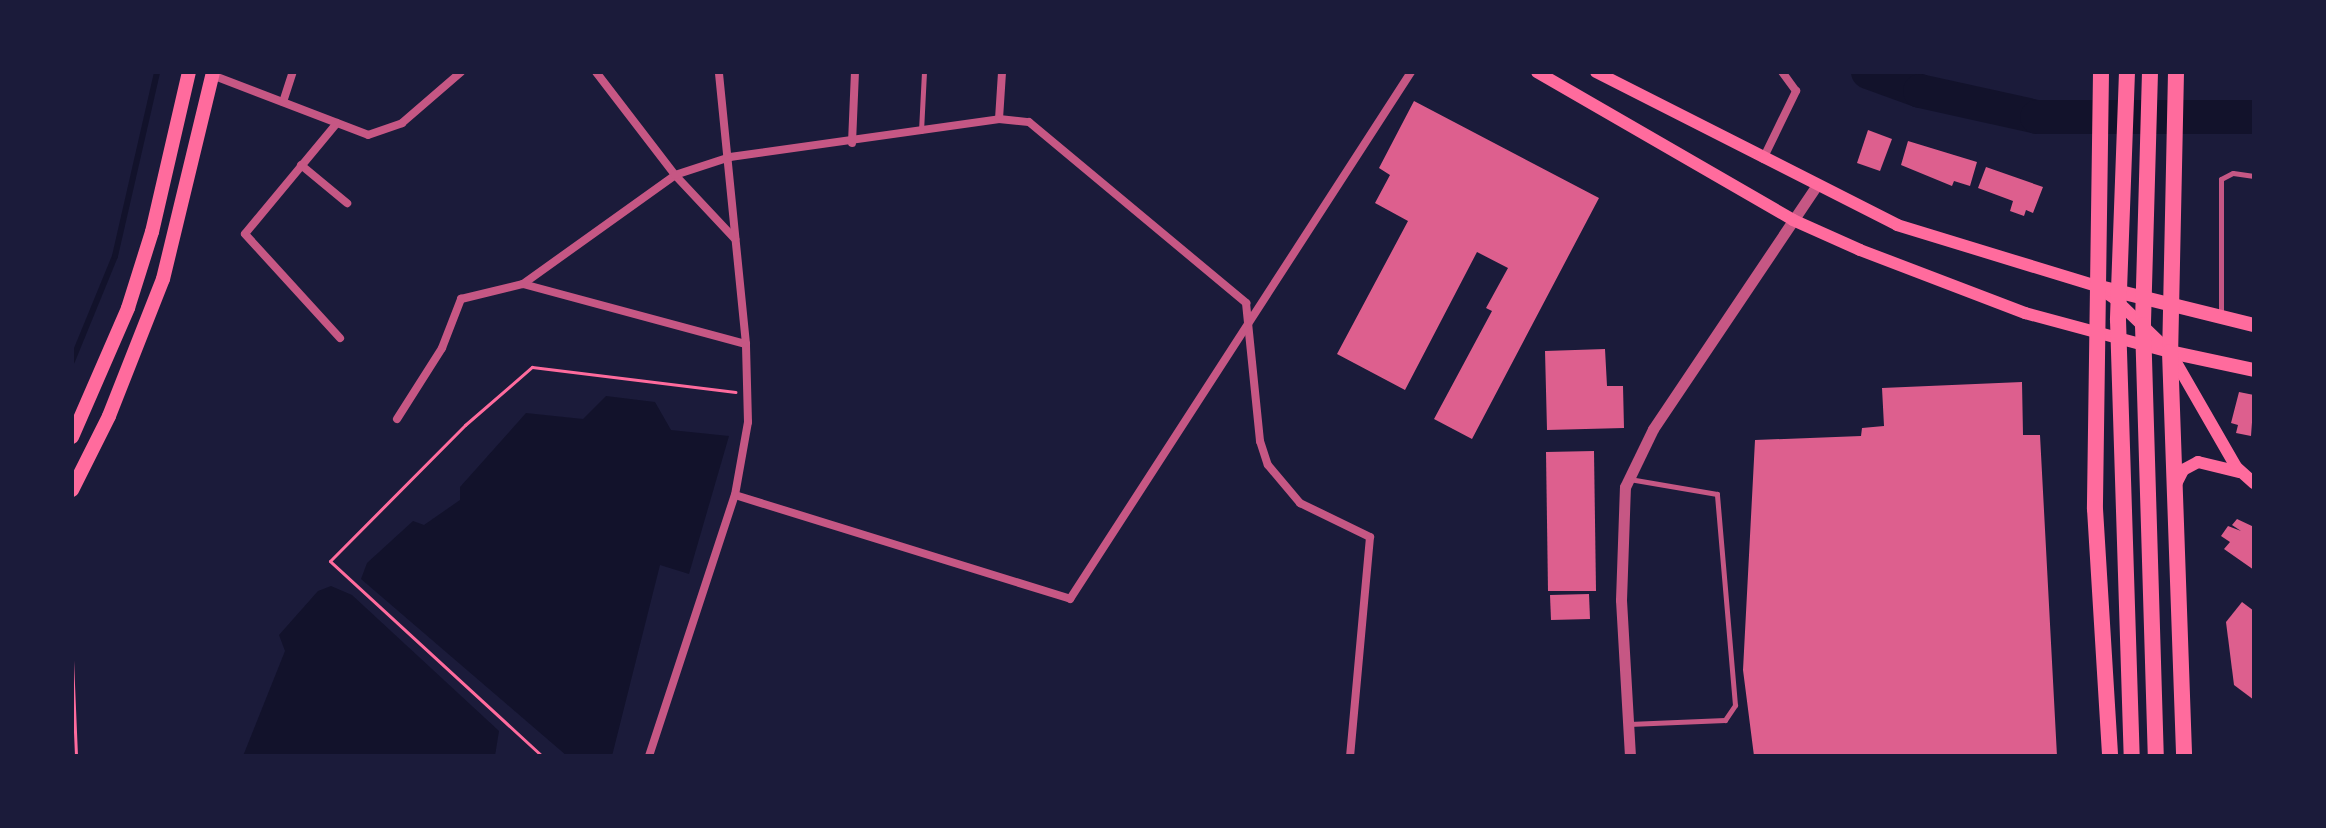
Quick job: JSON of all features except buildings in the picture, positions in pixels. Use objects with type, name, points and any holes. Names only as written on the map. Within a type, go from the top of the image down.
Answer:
[{"type":"highway","points":[[2101,72],[2095,509],[2110,756]]},
{"type":"highway","points":[[2127,72],[2118,320],[2132,756]]},
{"type":"highway","points":[[2150,72],[2143,325],[2156,756]]},
{"type":"highway","points":[[2176,73],[2171,156],[2170,352],[2184,756]]},
{"type":"main road","points":[[72,437],[128,308],[152,232],[189,72]]},
{"type":"main road","points":[[1537,72],[1793,220],[1901,266],[2095,336],[2254,370]]},
{"type":"main road","points":[[1596,72],[1815,188],[1897,225],[2096,286],[2171,302],[2254,325]]},
{"type":"main road","points":[[72,490],[115,403],[163,279],[212,73]]},
{"type":"main road","points":[[2096,286],[2135,313],[2170,352],[2239,472]]},
{"type":"main road","points":[[2174,489],[2183,470],[2198,462],[2239,472],[2254,483]]},
{"type":"street","points":[[283,102],[293,72]]},
{"type":"street","points":[[212,73],[368,135],[402,123],[461,72]]},
{"type":"street","points":[[596,72],[675,175],[736,240]]},
{"type":"street","points":[[649,756],[735,495],[748,394],[730,157],[719,72]]},
{"type":"street","points":[[852,143],[855,72]]},
{"type":"street","points":[[999,119],[1002,72]]},
{"type":"street","points":[[735,495],[1070,599],[1411,72]]},
{"type":"street","points":[[1763,159],[1796,91],[1782,72]]},
{"type":"street","points":[[397,419],[442,348],[461,299],[523,284],[675,175],[730,157],[852,143],[999,119],[1029,122],[1246,303],[1260,441],[1276,479],[1300,503],[1370,537],[1350,756]]},
{"type":"street","points":[[337,123],[245,234],[340,338]]},
{"type":"street","points":[[301,165],[347,203]]},
{"type":"street","points":[[1630,756],[1620,526],[1628,478],[1653,429],[1815,188]]},
{"type":"street","points":[[523,284],[746,344]]},
{"type":"lane","points":[[921,132],[924,72]]},
{"type":"lane","points":[[2221,315],[2221,179],[2233,173],[2254,176]]},
{"type":"lane","points":[[1627,724],[1725,720],[1735,705],[1717,494],[1700,488],[1668,490],[1628,478]]},
{"type":"path","points":[[542,756],[330,561],[465,425],[532,367],[748,394]]},
{"type":"path","points":[[72,660],[76,756]]},
{"type":"shaded area","points":[[606,396],[655,402],[671,430],[729,436],[689,574],[660,565],[612,756],[567,756],[361,579],[367,563],[413,521],[424,525],[460,500],[460,487],[526,413],[583,419]]},
{"type":"shaded area","points":[[331,586],[352,595],[499,731],[495,756],[243,756],[285,651],[279,635],[318,591]]},
{"type":"waterway","points":[[72,361],[115,256],[157,72]]},
{"type":"waterway","points":[[1868,72],[1920,91],[2037,117],[2254,117]]}]
